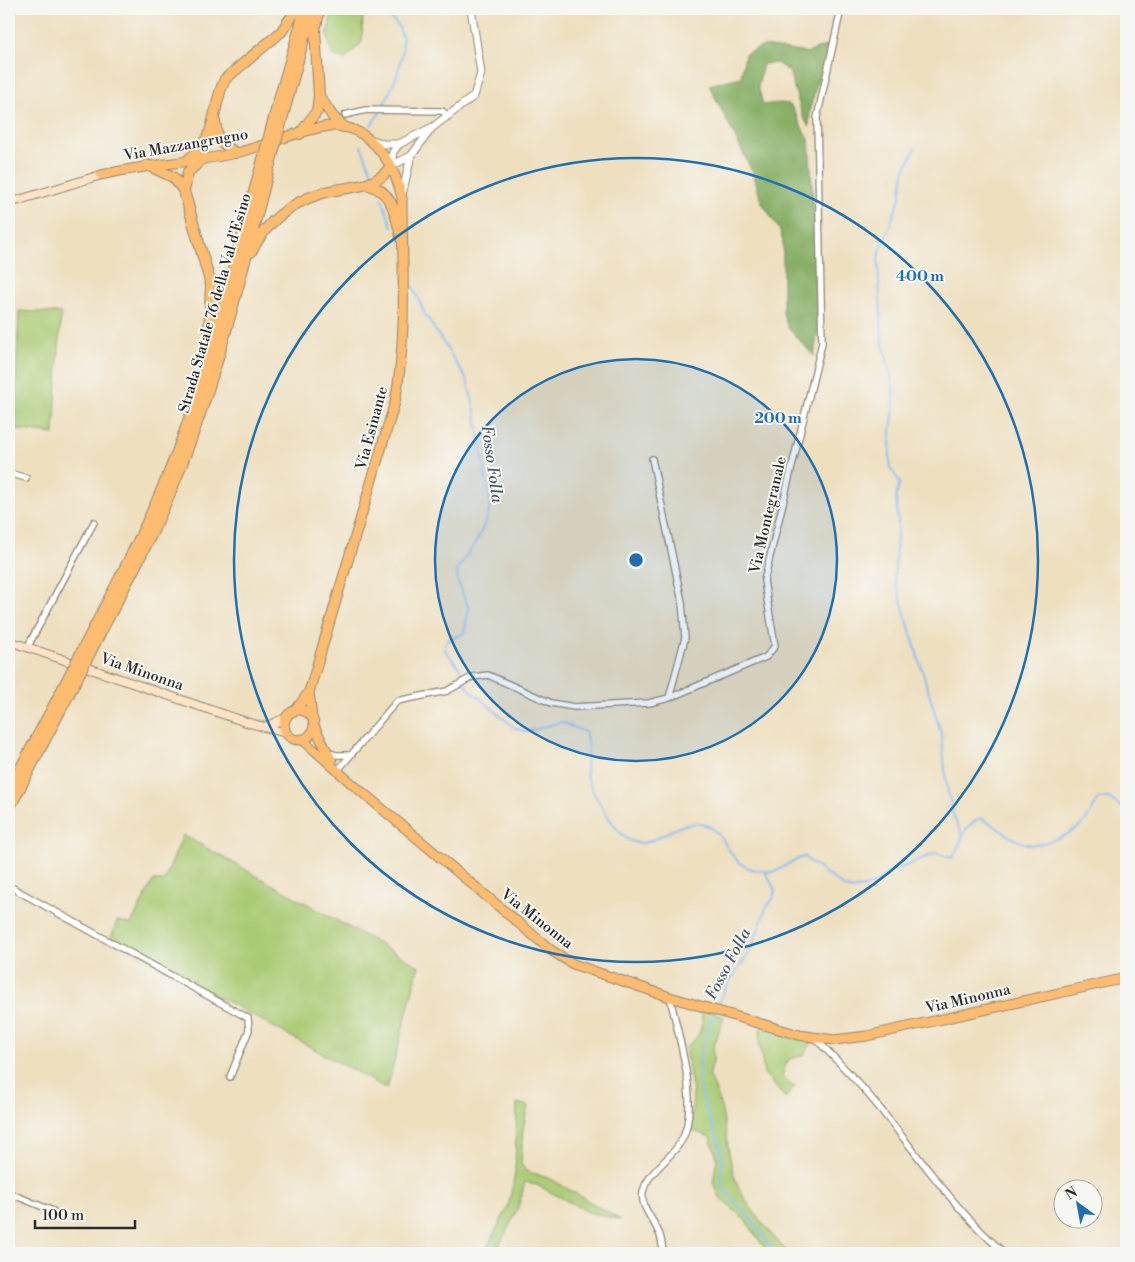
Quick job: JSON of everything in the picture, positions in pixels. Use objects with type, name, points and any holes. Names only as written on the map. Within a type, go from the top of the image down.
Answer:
[{"type":"highway","points":[[235,153],[218,140],[216,119],[220,89],[225,78],[233,69],[281,32],[297,9]]},
{"type":"highway","name":"Strada Statale 76 della Val d'Esino","points":[[89,647],[144,529],[183,436],[266,164],[305,9]]},
{"type":"highway","name":"Strada Statale 76 della Val d'Esino","points":[[280,111],[312,9]]},
{"type":"highway","points":[[300,134],[317,111],[319,96],[314,30],[320,9]]},
{"type":"highway","points":[[319,96],[333,117],[344,128]]},
{"type":"highway","points":[[189,159],[201,150],[216,119]]},
{"type":"highway","points":[[184,190],[188,172],[204,157]]},
{"type":"highway","name":"Strada Statale 76 della Val d'Esino","points":[[9,809],[68,687],[173,486],[210,385],[241,274],[266,164]]},
{"type":"highway","points":[[146,165],[173,177],[184,190],[208,271],[212,300],[205,356],[183,436]]},
{"type":"highway","points":[[241,274],[262,233],[272,221],[295,205],[319,194],[369,184],[386,174],[391,166]]},
{"type":"highway","points":[[369,184],[378,188],[388,197],[394,208],[402,240]]},
{"type":"highway","name":"Strada Statale 76 della Val d'Esino","points":[[9,790],[68,687]]},
{"type":"main road","name":"Via Mazzangrugno","points":[[9,203],[101,175],[146,165],[235,153],[324,126],[344,128],[367,138],[378,147],[391,166]]},
{"type":"main road","name":"Via Esinante","points":[[295,711],[310,692],[395,402],[402,366],[404,332],[402,198],[398,179],[391,166]]},
{"type":"main road","name":"Via Minonna","points":[[9,641],[246,722],[267,726],[286,733]]},
{"type":"main road","name":"Via Esinante","points":[[310,692],[313,722]]},
{"type":"main road","points":[[267,726],[286,718],[295,711],[303,711],[313,722],[310,734],[302,740],[293,739],[286,733],[286,718]]},
{"type":"main road","name":"Via Minonna","points":[[313,722],[338,770]]},
{"type":"main road","name":"Via Minonna","points":[[302,740],[552,951],[573,964],[726,1014],[799,1035],[834,1040],[867,1036],[1126,978]]},
{"type":"street","points":[[391,166],[393,152],[399,144],[433,127],[474,96],[481,73],[471,9]]},
{"type":"street","name":"Via Montegranale","points":[[338,770],[397,701],[447,691],[478,675],[488,675],[551,703],[574,707],[650,703],[669,698],[766,657],[774,646],[764,581],[822,343],[817,118],[841,9]]},
{"type":"street","points":[[345,115],[373,110],[442,111],[449,116]]},
{"type":"street","points":[[402,198],[411,156],[433,127]]},
{"type":"street","name":"Via Mazzangrugno","points":[[367,138],[383,144],[399,144]]},
{"type":"street","points":[[391,166],[411,156]]},
{"type":"street","points":[[652,459],[684,619],[684,638],[669,698]]},
{"type":"street","points":[[9,473],[26,478]]},
{"type":"street","points":[[28,648],[94,522]]},
{"type":"street","points":[[327,751],[336,755],[350,755]]},
{"type":"street","points":[[9,886],[248,1018],[249,1030],[230,1077]]},
{"type":"street","points":[[663,1253],[660,1232],[643,1202],[643,1192],[649,1181],[681,1143],[690,1110],[689,1091],[670,997]]},
{"type":"street","points":[[815,1038],[874,1100],[954,1202],[982,1234],[1001,1250]]},
{"type":"street","points":[[9,1193],[53,1210]]},
{"type":"green space","points":[[333,9],[363,9],[362,42],[346,59],[332,55],[327,35]]},
{"type":"green space","points":[[828,45],[810,108],[809,127],[803,117],[789,71],[777,63],[763,64],[758,86],[763,105],[782,103],[791,106],[809,138],[820,314],[814,356],[788,328],[783,313],[783,241],[779,229],[761,201],[754,175],[709,85],[741,77],[745,54],[764,46],[807,53]]},
{"type":"green space","points":[[19,311],[61,313],[54,434],[14,429]]},
{"type":"green space","points":[[183,835],[419,966],[387,1089],[111,938],[117,921],[131,924],[153,881],[164,881]]},
{"type":"green space","points":[[702,1009],[724,1017],[713,1048],[713,1062],[709,1076],[720,1102],[729,1155],[736,1181],[752,1209],[788,1253],[768,1253],[746,1221],[721,1199],[713,1182],[717,1158],[710,1137],[691,1130],[693,1092],[685,1048],[700,1032]]},
{"type":"green space","points":[[761,1027],[812,1042],[804,1055],[788,1060],[782,1075],[789,1084],[795,1087],[785,1098],[764,1073],[759,1040]]},
{"type":"green space","points":[[517,1103],[528,1106],[523,1129],[521,1164],[526,1171],[551,1179],[621,1220],[588,1212],[537,1185],[525,1182],[517,1211],[495,1253],[484,1253],[508,1207],[515,1174]]},
{"type":"waterway","name":"Fosso Folla","points":[[380,9],[398,25],[403,41],[398,71],[382,108]]},
{"type":"waterway","name":"Fosso Folla","points":[[371,125],[380,112]]},
{"type":"waterway","points":[[361,146],[372,173]]},
{"type":"waterway","points":[[915,148],[904,172],[900,198],[878,257],[882,339],[893,385],[894,405],[890,441],[890,468],[900,482],[896,496],[898,526],[894,577],[941,733],[947,787],[954,818],[962,835]]},
{"type":"waterway","points":[[382,199],[392,227]]},
{"type":"waterway","name":"Fosso Folla","points":[[413,287],[425,314],[467,380],[475,410],[490,503],[487,519],[476,542],[457,570],[458,583],[469,609],[464,633],[447,641],[444,649],[459,667],[468,688],[515,728],[527,732],[561,722],[585,732],[587,738],[586,771],[589,783],[611,821],[629,840],[635,843],[645,842],[685,825],[705,825],[719,835],[741,864],[750,868],[773,872],[804,857],[844,887],[852,890],[875,884],[886,874],[936,853],[952,858],[965,831],[973,822],[980,818],[1020,842],[1040,844],[1063,836],[1084,823],[1098,799],[1109,798],[1126,810]]},
{"type":"waterway","name":"Fosso Folla","points":[[717,1008],[728,983],[751,950],[766,908],[773,899],[775,890],[765,871]]},
{"type":"waterway","name":"Fosso Folla","points":[[715,1012],[701,1052],[699,1073],[702,1094],[721,1153],[721,1180],[727,1193],[752,1221],[775,1253]]}]
